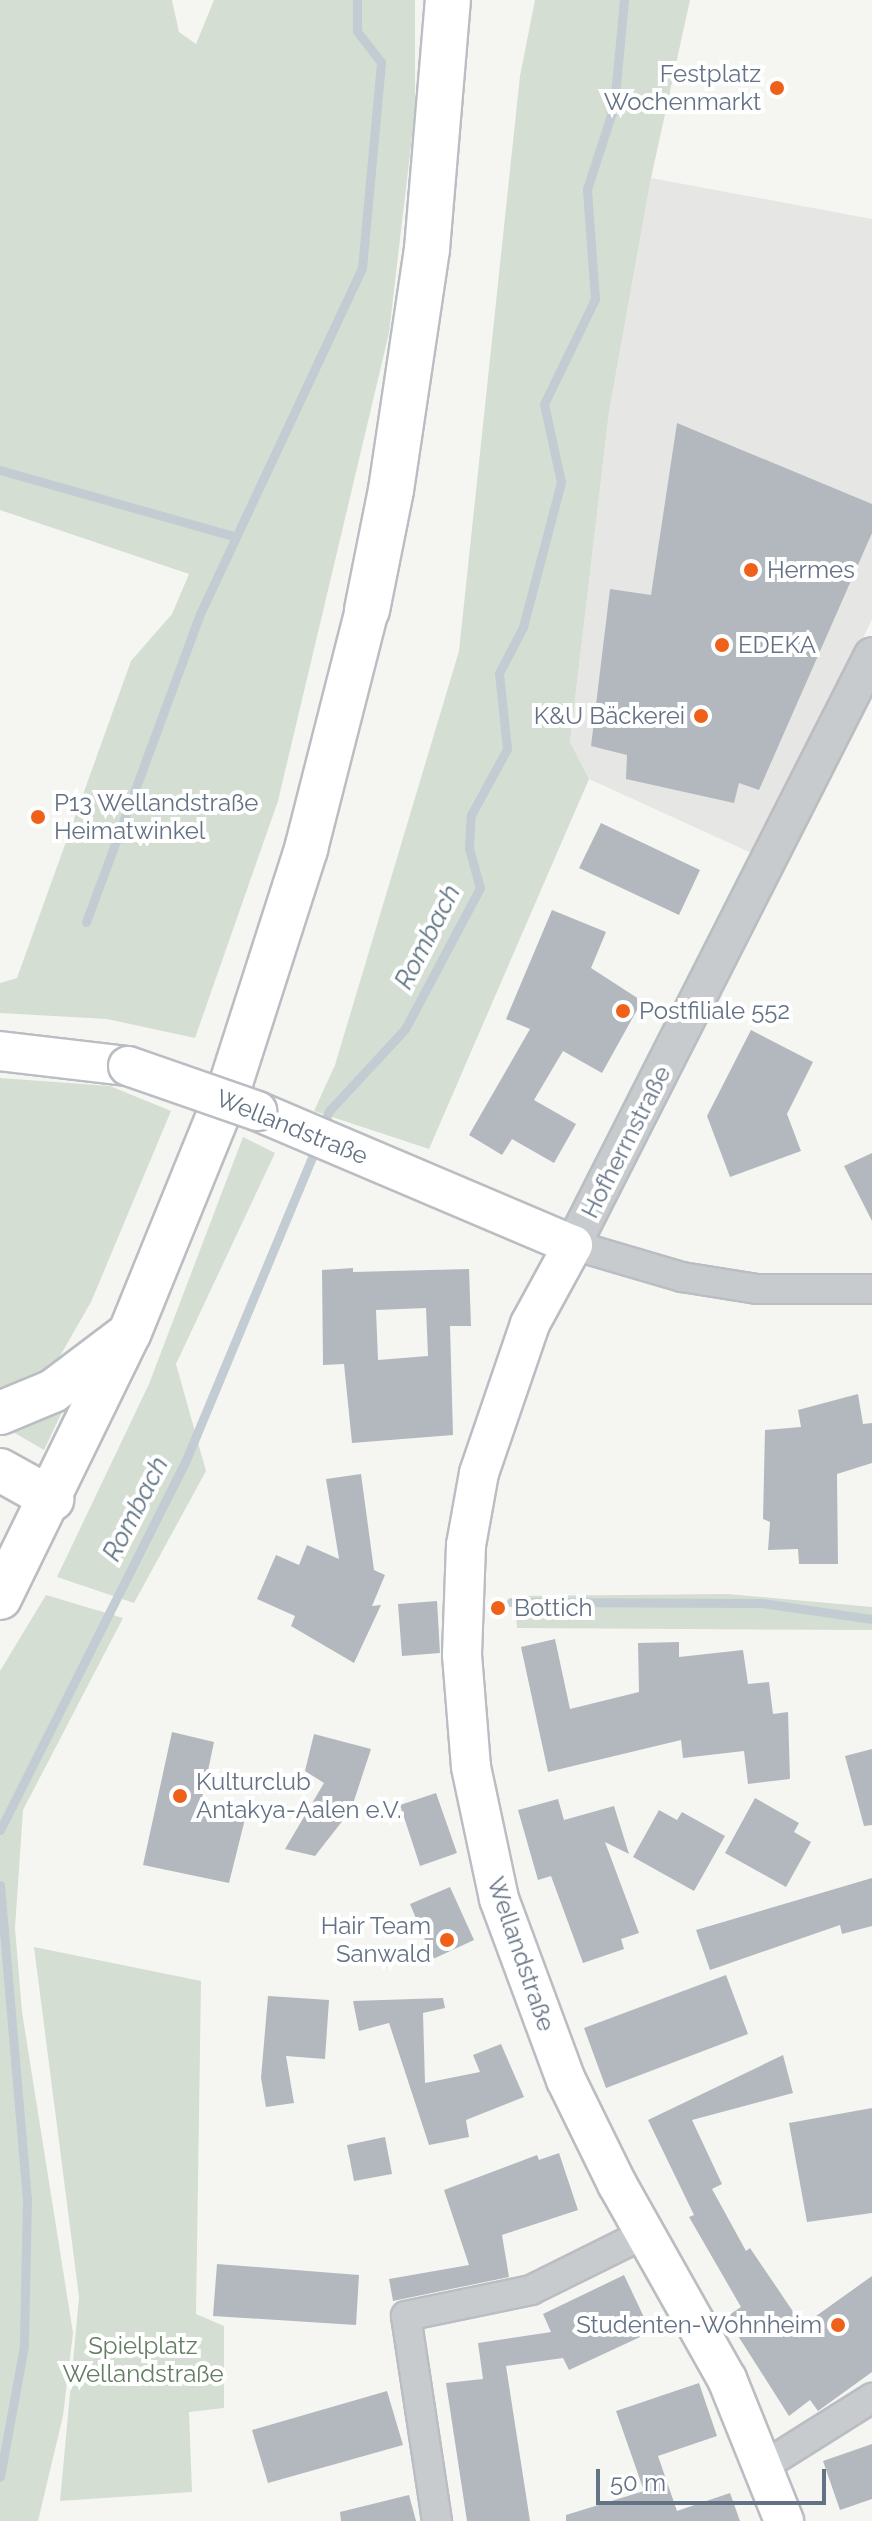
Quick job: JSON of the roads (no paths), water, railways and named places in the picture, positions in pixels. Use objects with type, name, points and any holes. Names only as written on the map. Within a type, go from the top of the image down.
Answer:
[{"type":"highway","points":[[367,610],[423,279],[448,0]]},
{"type":"main road","points":[[0,1598],[52,1499],[130,1332],[204,1153],[271,966],[327,775],[367,610]]},
{"type":"main road","name":"Wellandstraße","points":[[0,1051],[128,1066],[342,1146],[573,1245]]},
{"type":"main road","name":"Hofherrnstraße","points":[[462,1655],[466,1545],[479,1473],[530,1324],[573,1245]]},
{"type":"main road","points":[[0,1413],[53,1391],[130,1332]]},
{"type":"main road","points":[[0,1470],[52,1499]]},
{"type":"main road","name":"Wellandstraße","points":[[462,1655],[471,1767],[499,1899],[566,2080],[727,2379],[784,2521]]},
{"type":"street","name":"Hofherrnstraße","points":[[573,1245],[872,655]]},
{"type":"street","points":[[573,1245],[682,1277],[757,1289],[872,1289]]},
{"type":"street","points":[[437,2521],[406,2316],[531,2290],[646,2233]]},
{"type":"street","points":[[764,2466],[872,2398]]},
{"type":"waterway","points":[[86,922],[199,616],[362,268],[381,62],[357,31],[357,0]]},
{"type":"waterway","name":"Rombach","points":[[322,1129],[329,1111],[405,1029],[480,888],[469,848],[471,815],[507,749],[499,673],[523,627],[561,482],[544,404],[595,299],[587,189],[614,106],[624,0]]},
{"type":"waterway","points":[[0,470],[234,536]]},
{"type":"waterway","name":"Rombach","points":[[0,1830],[186,1460],[316,1147]]},
{"type":"waterway","points":[[511,1602],[762,1603],[872,1619]]},
{"type":"waterway","name":"Rombach","points":[[0,1885],[27,2198],[24,2346],[0,2477]]},
{"type":"place","name":"Festplatz Wochenmarkt","points":[[777,88]]},
{"type":"place","name":"Hermes","points":[[751,570]]},
{"type":"place","name":"EDEKA","points":[[722,645]]},
{"type":"place","name":"K&U Bäckerei","points":[[701,716]]},
{"type":"place","name":"P13 Wellandstraße Heimatwinkel","points":[[38,817]]},
{"type":"place","name":"Postfiliale 552","points":[[623,1011]]},
{"type":"place","name":"Bottich","points":[[498,1608]]},
{"type":"place","name":"Kulturclub Antakya-Aalen e.V.","points":[[180,1796]]},
{"type":"place","name":"Hair Team Sanwald","points":[[447,1940]]},
{"type":"place","name":"Studenten-Wohnheim","points":[[838,2325]]},
{"type":"park label","name":"Spielplatz Wellandstraße","points":[[143,2360]]}]
